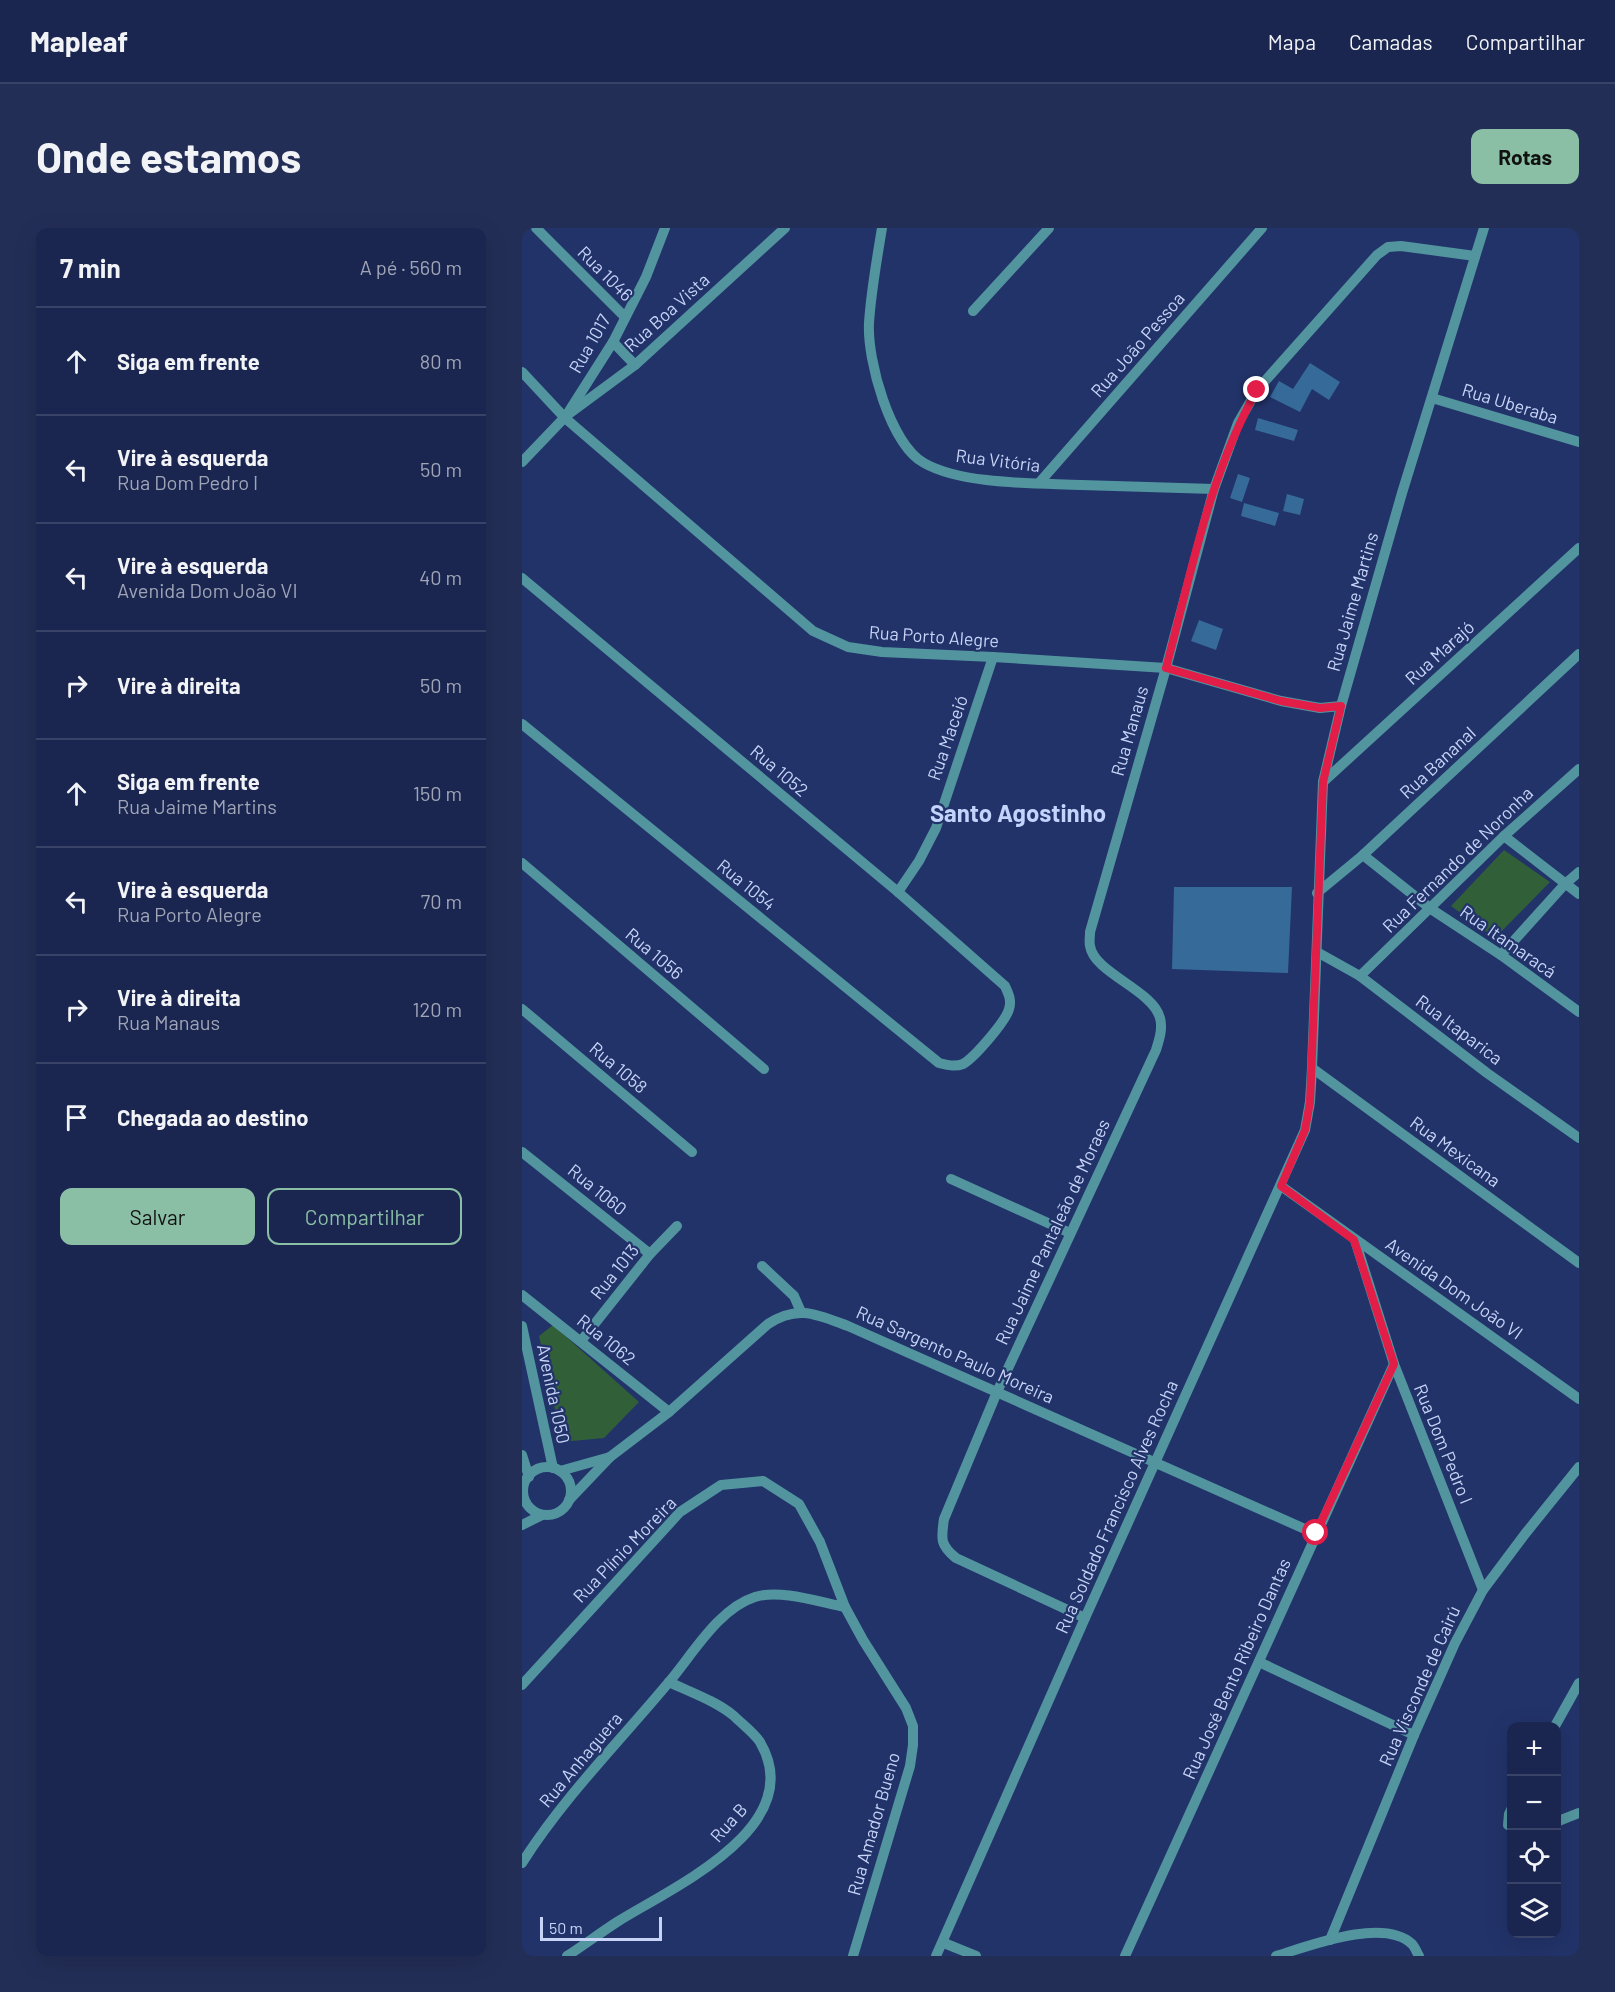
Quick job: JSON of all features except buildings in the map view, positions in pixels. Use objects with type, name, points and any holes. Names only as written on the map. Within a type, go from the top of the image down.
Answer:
[{"type":"street","name":"Rua 1046","points":[[536,228],[625,317]]},
{"type":"street","name":"Rua 1017","points":[[522,462],[566,417],[613,342],[646,277],[665,228]]},
{"type":"street","name":"Rua Boa Vista","points":[[566,417],[635,365],[784,228]]},
{"type":"street","name":"Rua Vitória","points":[[882,228],[868,325],[874,371],[892,423],[905,447],[923,462],[948,472],[992,480],[1214,489]]},
{"type":"street","points":[[973,311],[1049,228]]},
{"type":"street","name":"Rua João Pessoa","points":[[1039,483],[1262,228]]},
{"type":"street","name":"Rua Jaime Martins","points":[[1312,1068],[1323,782],[1341,706],[1402,494],[1484,228]]},
{"type":"street","name":"Rua Manaus","points":[[1160,1018],[1153,1004],[1098,961],[1090,948],[1090,940],[1094,916],[1166,668],[1214,489],[1238,423],[1257,390],[1377,255],[1388,248],[1401,246],[1475,256]]},
{"type":"street","points":[[613,342],[635,365]]},
{"type":"street","name":"Rua Porto Alegre","points":[[522,372],[566,417],[813,632],[848,646],[882,652],[1166,668],[1292,704],[1320,708],[1341,706]]},
{"type":"street","name":"Rua Uberaba","points":[[1432,398],[1579,442]]},
{"type":"street","name":"Rua Marajó","points":[[1323,782],[1579,548]]},
{"type":"street","name":"Rua 1052","points":[[522,578],[898,892],[1005,986],[1010,996]]},
{"type":"street","name":"Rua Bananal","points":[[1317,893],[1363,855],[1579,654]]},
{"type":"street","name":"Rua Maceió","points":[[898,892],[919,861],[936,828],[993,657]]},
{"type":"street","name":"Rua 1054","points":[[522,723],[939,1063],[952,1066],[961,1065],[970,1059],[1007,1016],[1010,996]]},
{"type":"street","name":"Rua Fernando de Noronha","points":[[1360,976],[1504,836],[1579,769]]},
{"type":"street","points":[[1504,836],[1579,894]]},
{"type":"street","name":"Rua Itamaracá","points":[[1363,855],[1431,909],[1501,955],[1579,1012]]},
{"type":"street","name":"Rua 1056","points":[[522,863],[764,1069]]},
{"type":"street","points":[[1501,955],[1565,884],[1579,872]]},
{"type":"street","name":"Rua Itaparica","points":[[1317,952],[1360,976],[1487,1073],[1579,1138]]},
{"type":"street","name":"Rua 1058","points":[[522,1009],[692,1152]]},
{"type":"street","name":"Rua Jaime Pantaleão de Moraes","points":[[1085,1618],[956,1558],[945,1548],[941,1536],[944,1519],[997,1392],[1156,1050],[1160,1033],[1160,1018]]},
{"type":"street","name":"Rua Soldado Francisco Alves Rocha","points":[[936,1956],[1085,1618],[1305,1130],[1310,1102],[1312,1068]]},
{"type":"street","name":"Rua Mexicana","points":[[1312,1068],[1579,1263]]},
{"type":"street","name":"Rua 1060","points":[[522,1152],[650,1254]]},
{"type":"street","points":[[951,1179],[1070,1233]]},
{"type":"street","name":"Avenida Dom João VI","points":[[1281,1186],[1579,1399]]},
{"type":"street","name":"Rua 1013","points":[[581,1341],[650,1254],[677,1227]]},
{"type":"street","name":"Rua Dom Pedro I","points":[[1354,1240],[1394,1364],[1483,1590]]},
{"type":"street","points":[[569,1500],[610,1457],[669,1412],[768,1324],[780,1316],[801,1312],[794,1296],[762,1266]]},
{"type":"street","name":"Rua 1062","points":[[522,1295],[669,1412]]},
{"type":"street","name":"Rua Sargento Paulo Moreira","points":[[801,1312],[848,1326],[1316,1533]]},
{"type":"street","name":"Avenida 1050","points":[[522,1326],[557,1470]]},
{"type":"street","name":"Rua José Bento Ribeiro Dantas","points":[[1125,1956],[1394,1364]]},
{"type":"street","points":[[522,1455],[529,1477]]},
{"type":"street","points":[[542,1515],[524,1504],[524,1489],[529,1477],[539,1469],[557,1470],[610,1457]]},
{"type":"street","name":"Rua Visconde de Cairú","points":[[1330,1940],[1414,1735],[1455,1643],[1483,1590],[1579,1467]]},
{"type":"street","points":[[522,1525],[542,1515],[555,1514],[566,1506],[571,1492],[570,1484],[557,1470]]},
{"type":"street","name":"Rua Plínio Moreira","points":[[522,1685],[680,1512],[721,1485],[763,1481],[799,1504],[820,1542],[845,1607]]},
{"type":"street","points":[[669,1682],[708,1634],[733,1608],[756,1597],[775,1595],[845,1607]]},
{"type":"street","name":"Rua Amador Bueno","points":[[845,1607],[906,1708],[913,1726],[910,1766],[853,1956]]},
{"type":"street","points":[[1259,1662],[1414,1735]]},
{"type":"street","name":"Rua Anhaguera","points":[[522,1863],[539,1836],[589,1772],[669,1682]]},
{"type":"street","name":"Rua B","points":[[567,1956],[615,1923],[712,1865],[738,1842],[760,1816],[767,1796],[771,1772],[759,1742],[732,1715],[669,1682]]},
{"type":"street","points":[[1557,1722],[1579,1683]]},
{"type":"street","points":[[1561,1820],[1579,1813]]},
{"type":"street","points":[[1276,1956],[1330,1940],[1368,1932],[1393,1934],[1412,1944],[1419,1956]]},
{"type":"street","points":[[944,1942],[976,1956]]},
{"type":"green space","points":[[1504,850],[1550,882],[1495,938],[1451,906]]},
{"type":"green space","points":[[553,1325],[639,1402],[604,1438],[562,1442],[539,1336]]},
{"type":"district","name":"Santo Agostinho","points":[[1018,814]]},
{"type":"route","points":[[1257,390],[1238,423],[1214,489],[1166,668],[1304,706],[1320,708],[1341,706],[1323,782],[1310,1102],[1305,1130],[1281,1186],[1354,1240],[1394,1364],[1316,1533]]}]
